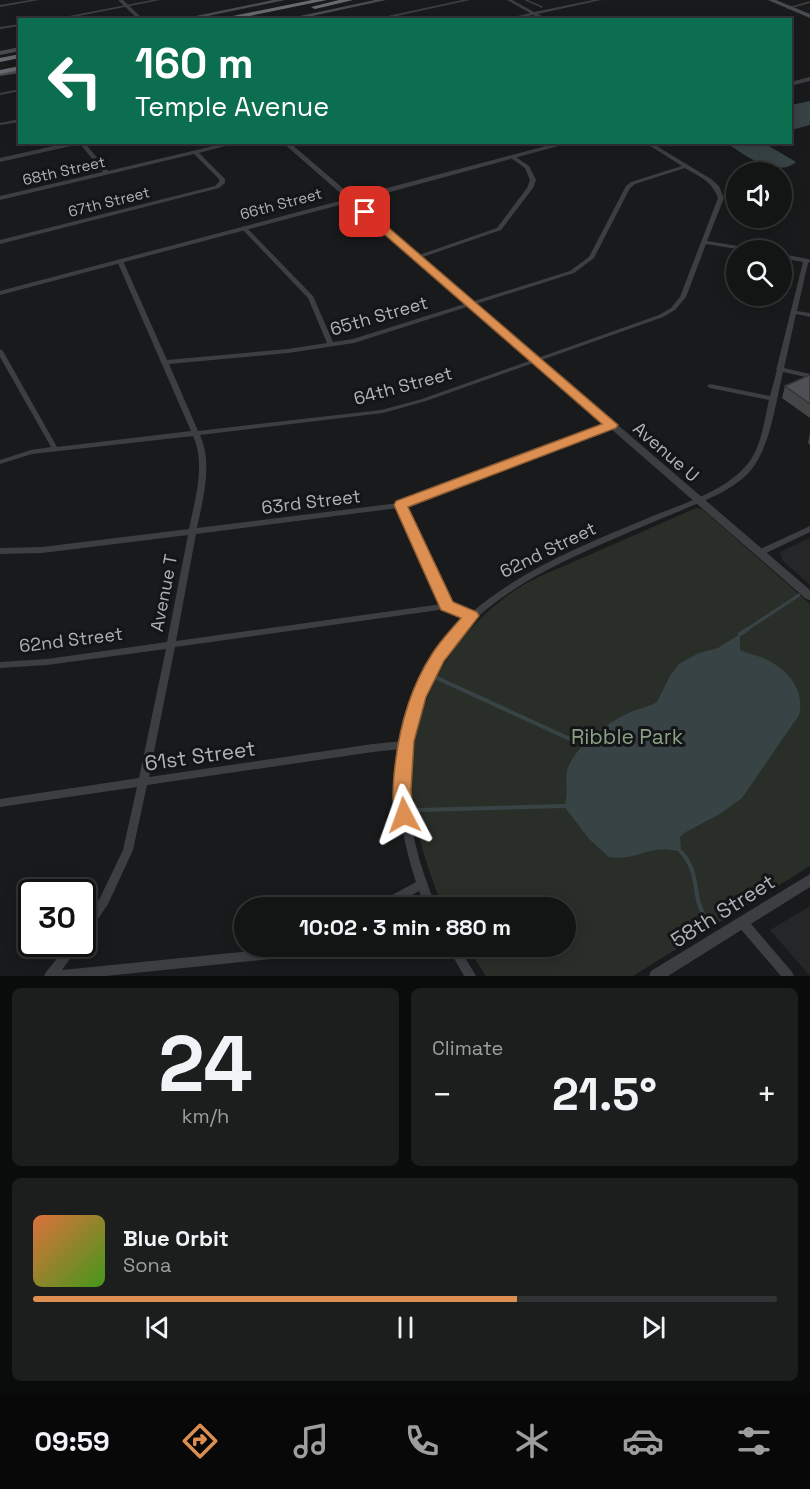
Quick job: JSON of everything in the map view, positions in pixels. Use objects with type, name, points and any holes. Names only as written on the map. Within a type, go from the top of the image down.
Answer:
[{"type":"highway","points":[[227,18],[323,0]]},
{"type":"highway","points":[[258,18],[348,0]]},
{"type":"highway","points":[[0,56],[18,52]]},
{"type":"highway","points":[[0,67],[18,67]]},
{"type":"highway","points":[[0,73],[18,68]]},
{"type":"main road","points":[[188,18],[282,0]]},
{"type":"main road","points":[[293,18],[383,0]]},
{"type":"main road","points":[[771,0],[810,16]]},
{"type":"street","points":[[0,6],[37,0]]},
{"type":"street","points":[[120,0],[140,18]]},
{"type":"street","points":[[61,18],[158,0]]},
{"type":"street","points":[[381,18],[468,0]]},
{"type":"street","points":[[509,0],[543,18]]},
{"type":"street","points":[[511,18],[599,0]]},
{"type":"street","points":[[788,8],[810,2]]},
{"type":"street","points":[[0,28],[18,25]]},
{"type":"street","points":[[792,84],[810,79]]},
{"type":"street","points":[[0,94],[18,90]]},
{"type":"street","points":[[0,124],[18,120]]},
{"type":"street","points":[[0,160],[72,144]]},
{"type":"street","points":[[83,144],[108,173]]},
{"type":"street","name":"68th Street","points":[[0,198],[230,144]]},
{"type":"street","name":"Avenue U","points":[[287,144],[810,596]]},
{"type":"street","name":"66th Street","points":[[0,293],[563,144]]},
{"type":"street","name":"64th Street","points":[[0,462],[31,452],[381,411],[424,400],[661,316],[673,309],[683,297],[721,198],[716,186],[649,144]]},
{"type":"street","name":"67th Street","points":[[0,242],[205,191],[222,183],[220,177],[196,153]]},
{"type":"street","points":[[418,257],[482,237],[505,225],[533,180],[527,167],[513,158]]},
{"type":"street","name":"65th Street","points":[[166,362],[354,341],[572,272],[591,258],[628,187],[633,183],[686,165]]},
{"type":"street","points":[[244,228],[311,297],[332,345]]},
{"type":"street","points":[[705,242],[726,246]]},
{"type":"street","points":[[792,258],[808,261]]},
{"type":"street","name":"Avenue T","points":[[96,913],[104,901],[128,850],[193,532],[203,460],[196,433],[120,261]]},
{"type":"street","name":"62nd Street","points":[[427,897],[409,842],[402,789],[405,745],[411,718],[427,676],[450,640],[471,616],[496,595],[532,572],[726,486],[746,472],[757,458],[808,261]]},
{"type":"street","points":[[793,312],[810,315]]},
{"type":"street","points":[[0,351],[55,449]]},
{"type":"street","points":[[779,369],[810,376]]},
{"type":"street","points":[[710,386],[772,399]]},
{"type":"street","name":"63rd Street","points":[[0,551],[42,550],[400,505],[611,425]]},
{"type":"street","points":[[400,505],[447,606],[471,616]]},
{"type":"street","points":[[759,553],[810,529]]},
{"type":"street","name":"62nd Street","points":[[0,665],[47,662],[447,606]]},
{"type":"street","name":"61st Street","points":[[0,803],[405,745]]},
{"type":"street","name":"58th Street","points":[[656,976],[810,880]]},
{"type":"street","points":[[398,897],[422,884]]},
{"type":"street","points":[[742,922],[788,976]]},
{"type":"street","points":[[52,976],[66,957]]},
{"type":"street","points":[[52,976],[242,957]]},
{"type":"street","points":[[459,957],[470,976]]},
{"type":"shaded area","points":[[810,101],[810,125],[792,130],[792,105]]},
{"type":"shaded area","points":[[728,144],[766,144],[796,162],[792,164],[792,162],[758,162]]},
{"type":"shaded area","points":[[810,538],[810,585],[782,560],[780,552]]},
{"type":"shaded area","points":[[740,634],[740,650],[771,662],[792,680],[799,696],[799,715],[742,798],[720,814],[684,833],[680,837],[681,852],[661,849],[627,857],[609,857],[589,839],[564,806],[569,765],[574,756],[588,740],[613,721],[657,702],[679,664],[699,653],[718,648]]},
{"type":"shaded area","points":[[810,906],[810,976],[770,930]]},
{"type":"green space","name":"Ribble Park","points":[[696,508],[702,509],[810,604],[810,866],[633,976],[486,976],[474,957],[576,957],[576,897],[439,897],[416,825],[412,798],[412,766],[416,734],[425,704],[438,675],[455,648],[475,624],[499,602],[540,576]]},
{"type":"building","points":[[810,375],[810,404],[785,386]]},
{"type":"waterway","points":[[526,0],[542,7]]},
{"type":"waterway","points":[[746,630],[799,595]]},
{"type":"waterway","points":[[740,634],[748,629]]},
{"type":"waterway","points":[[437,678],[583,745]]},
{"type":"waterway","points":[[419,810],[564,806]]},
{"type":"waterway","points":[[681,852],[694,876],[698,901],[705,917]]},
{"type":"route","points":[[365,212],[611,425],[400,505],[447,606],[471,616],[438,657],[418,697],[405,741],[402,789],[404,815]]}]
